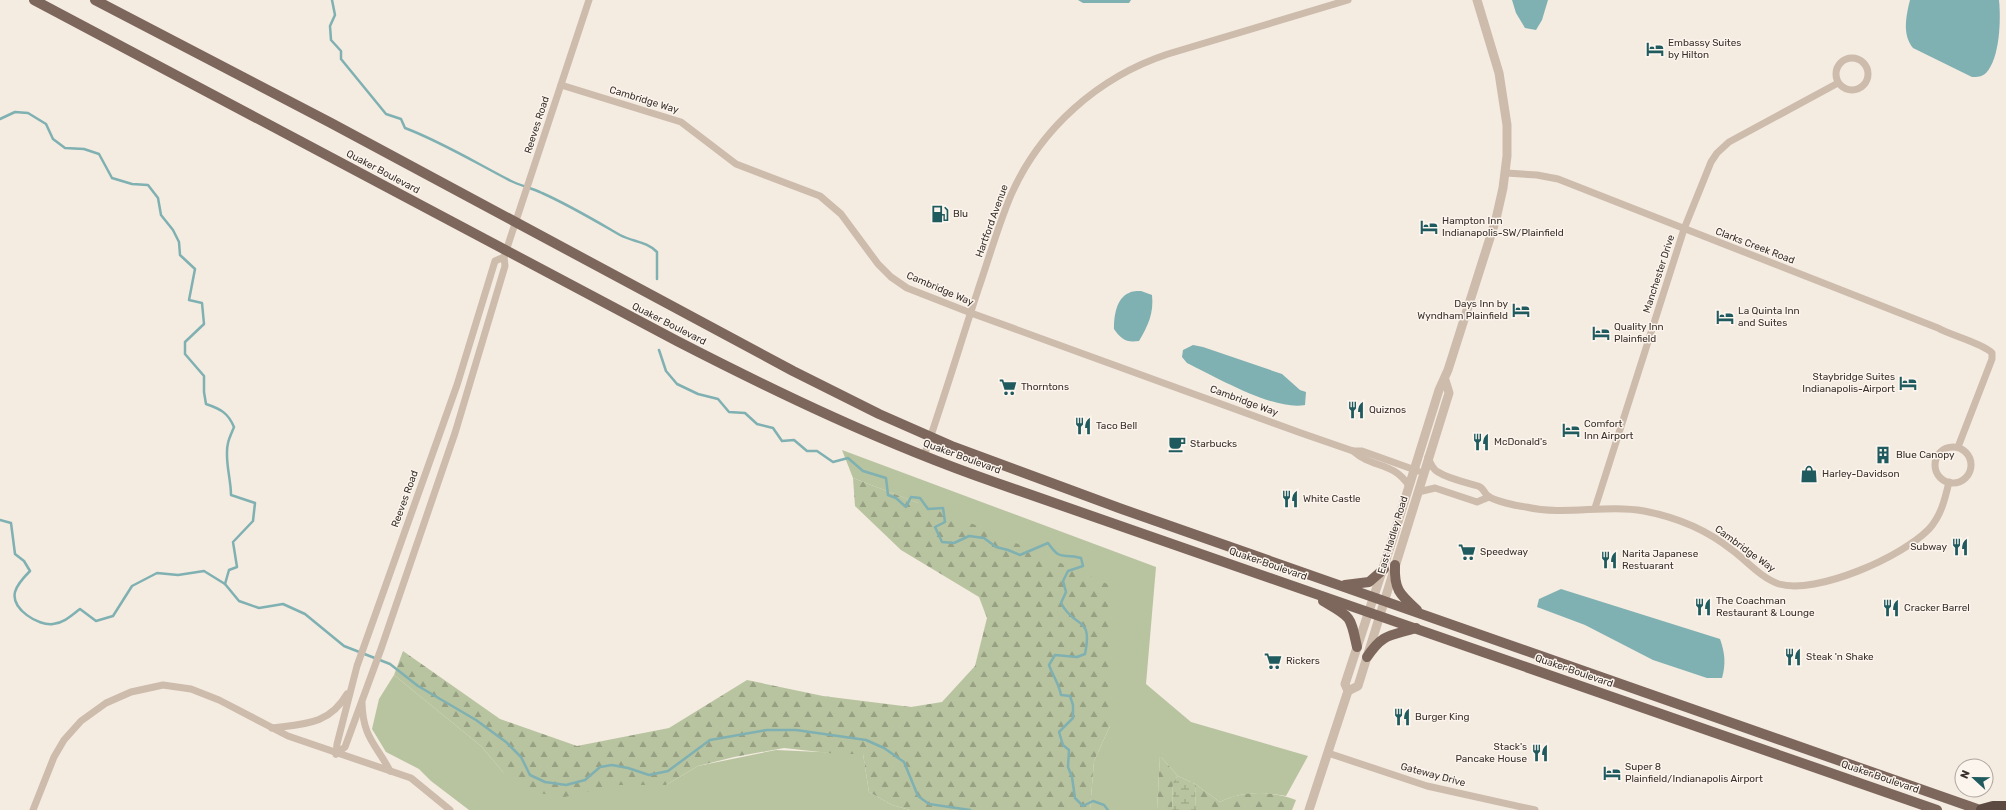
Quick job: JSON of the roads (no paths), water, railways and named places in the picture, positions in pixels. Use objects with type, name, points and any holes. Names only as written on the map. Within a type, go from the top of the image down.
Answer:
[{"type":"highway","points":[[1981,810],[1992,807],[2006,807]]},
{"type":"main road","name":"Quaker Boulevard","points":[[34,0],[505,254],[759,383],[848,425],[924,456],[1937,810]]},
{"type":"main road","name":"Quaker Boulevard","points":[[95,0],[331,123],[793,372],[872,411],[931,437],[1044,481],[1981,810]]},
{"type":"main road","points":[[1395,565],[1394,581],[1397,588],[1407,602],[1421,614]]},
{"type":"main road","points":[[1338,585],[1369,582],[1384,569]]},
{"type":"main road","points":[[1302,589],[1346,614],[1352,624],[1357,647]]},
{"type":"main road","points":[[1367,657],[1377,642],[1385,636],[1416,628]]},
{"type":"street","name":"Reeves Road","points":[[336,754],[345,747],[362,702],[464,404],[505,266],[505,254],[589,0]]},
{"type":"street","name":"Hartford Avenue","points":[[924,456],[1000,222],[1018,180],[1036,150],[1054,128],[1088,96],[1126,71],[1153,59],[1348,0]]},
{"type":"street","name":"East Hadley Road","points":[[1348,691],[1358,686],[1385,601],[1418,492],[1418,471],[1439,390],[1445,380],[1491,235],[1506,173],[1507,131],[1502,88],[1477,0]]},
{"type":"street","points":[[1844,60],[1857,60],[1865,65],[1867,77],[1862,87],[1856,90],[1848,90],[1838,83],[1836,71],[1844,60]]},
{"type":"street","name":"Manchester Drive","points":[[1595,508],[1684,229],[1711,162],[1723,147],[1838,83]]},
{"type":"street","name":"Cambridge Way","points":[[561,85],[681,122],[736,164],[820,196],[841,214],[878,264],[891,277],[907,288],[971,313],[1353,451],[1362,451],[1418,471]]},
{"type":"street","name":"Clarks Creek Road","points":[[1506,173],[1537,175],[1558,179],[1986,348],[1992,353],[1992,359],[1958,447]]},
{"type":"street","name":"Reeves Road","points":[[336,754],[337,744],[357,666],[457,385],[495,261],[505,254]]},
{"type":"street","name":"East Hadley Road","points":[[1309,810],[1348,691],[1345,684],[1368,612],[1384,569],[1409,486],[1428,457],[1449,393],[1445,380]]},
{"type":"street","points":[[1958,447],[1969,455],[1971,470],[1963,480],[1949,482],[1944,480],[1937,472],[1936,460],[1945,449],[1958,447]]},
{"type":"street","name":"Cambridge Way","points":[[1353,451],[1361,458],[1399,472],[1409,486]]},
{"type":"street","name":"Cambridge Way","points":[[1428,457],[1437,472],[1482,487],[1489,497]]},
{"type":"street","name":"Cambridge Way","points":[[1418,492],[1436,488],[1477,502],[1489,497],[1527,508],[1565,510],[1595,508],[1645,511],[1683,522],[1721,541],[1773,581],[1786,585],[1802,586],[1874,565],[1903,550],[1928,530],[1935,521],[1943,506],[1949,482]]},
{"type":"street","points":[[34,810],[54,757],[64,740],[81,721],[106,703],[131,692],[163,685],[192,689],[219,700],[288,736],[336,754],[412,778],[450,810]]},
{"type":"street","points":[[272,728],[306,724],[323,718],[341,705],[352,687]]},
{"type":"street","points":[[362,702],[362,717],[367,733],[390,771]]},
{"type":"street","name":"Gateway Drive","points":[[1328,752],[1427,786],[1535,810]]},
{"type":"water","points":[[1078,0],[1131,0],[1129,3],[1083,3]]},
{"type":"water","points":[[1512,0],[1548,0],[1542,20],[1536,30],[1525,28],[1516,13]]},
{"type":"water","points":[[1910,0],[1999,0],[2000,17],[1997,48],[1991,66],[1986,73],[1978,77],[1972,77],[1913,48],[1907,37],[1906,31],[1906,19]]},
{"type":"water","points":[[1141,291],[1152,295],[1150,319],[1139,341],[1127,341],[1124,340],[1114,329],[1117,308],[1121,299],[1125,295],[1132,292]]},
{"type":"water","points":[[1193,345],[1282,374],[1300,390],[1306,392],[1305,405],[1278,403],[1245,392],[1187,363],[1182,357],[1183,350]]},
{"type":"water","points":[[1561,589],[1720,639],[1724,658],[1722,678],[1707,678],[1653,660],[1585,625],[1537,607],[1539,599]]},
{"type":"waterway","points":[[332,0],[335,15],[330,26],[331,40],[341,51],[341,59],[386,114],[401,119],[405,128],[446,146],[511,181],[538,191],[620,235],[653,248],[657,252],[657,279]]},
{"type":"waterway","points":[[0,119],[15,112],[28,113],[46,124],[53,139],[65,148],[84,149],[99,154],[112,178],[132,184],[148,185],[158,198],[161,215],[173,230],[179,242],[180,255],[195,269],[189,300],[202,303],[204,324],[185,342],[185,354],[204,376],[206,404],[223,412],[229,418],[234,427],[227,449],[231,495],[255,503],[253,521],[233,542],[237,567],[229,570],[225,584]]},
{"type":"waterway","points":[[659,350],[666,371],[677,384],[698,394],[718,399],[729,412],[745,413],[757,424],[773,428],[782,441],[794,440],[807,451],[817,451],[833,462],[848,458],[863,471],[886,478],[888,495],[896,498],[906,507],[911,497],[920,498],[928,509],[943,508],[945,522],[935,527],[942,542],[954,543],[969,536],[984,538],[996,547],[1020,555],[1048,543],[1056,553],[1060,555],[1081,558],[1083,566],[1068,571],[1063,581],[1066,592],[1061,603],[1066,611],[1085,627],[1087,633],[1085,654],[1077,657],[1055,655],[1049,665],[1061,695],[1070,696],[1073,705],[1073,718],[1059,732],[1063,745],[1069,750],[1068,767],[1072,777],[1075,798],[1083,806],[1093,801],[1104,805],[1108,810]]},
{"type":"waterway","points":[[0,520],[11,523],[15,554],[24,561],[30,571],[17,586],[15,598],[21,610],[33,619],[47,624],[53,624],[61,622],[80,609],[96,621],[113,616],[132,586],[157,573],[178,575],[204,571],[225,584],[239,601],[259,608],[283,604],[305,614],[344,646],[390,664],[418,686],[476,720],[506,742],[521,757],[530,775],[545,782],[566,785],[585,780],[600,767],[612,765],[628,768],[649,775],[668,771],[710,740],[767,730],[796,730],[866,740],[884,748],[904,762],[918,796],[929,804],[970,810]]},
{"type":"place","name":"Embassy Suites by Hilton","points":[[1655,49]]},
{"type":"place","name":"Blu","points":[[940,214]]},
{"type":"place","name":"Hampton Inn Indianapolis-SW/Plainfield","points":[[1429,227]]},
{"type":"place","name":"Days Inn by Wyndham Plainfield","points":[[1521,310]]},
{"type":"place","name":"La Quinta Inn and Suites","points":[[1725,317]]},
{"type":"place","name":"Quality Inn Plainfield","points":[[1601,333]]},
{"type":"place","name":"Staybridge Suites Indianapolis-Airport","points":[[1908,383]]},
{"type":"place","name":"Thorntons","points":[[1008,387]]},
{"type":"place","name":"Quiznos","points":[[1356,410]]},
{"type":"place","name":"Taco Bell","points":[[1083,426]]},
{"type":"place","name":"Comfort Inn Airport","points":[[1571,430]]},
{"type":"place","name":"McDonald's","points":[[1481,442]]},
{"type":"place","name":"Starbucks","points":[[1177,444]]},
{"type":"place","name":"Blue Canopy","points":[[1883,455]]},
{"type":"place","name":"Harley-Davidson","points":[[1809,474]]},
{"type":"place","name":"White Castle","points":[[1290,499]]},
{"type":"place","name":"Subway","points":[[1960,547]]},
{"type":"place","name":"Speedway","points":[[1467,552]]},
{"type":"place","name":"Narita Japanese Restuarant","points":[[1609,560]]},
{"type":"place","name":"The Coachman Restaurant & Lounge","points":[[1703,607]]},
{"type":"place","name":"Cracker Barrel","points":[[1891,608]]},
{"type":"place","name":"Steak 'n Shake","points":[[1793,657]]},
{"type":"place","name":"Rickers","points":[[1273,661]]},
{"type":"place","name":"Burger King","points":[[1402,717]]},
{"type":"place","name":"Stack's Pancake House","points":[[1540,753]]},
{"type":"place","name":"Super 8 Plainfield/Indianapolis Airport","points":[[1612,773]]}]
